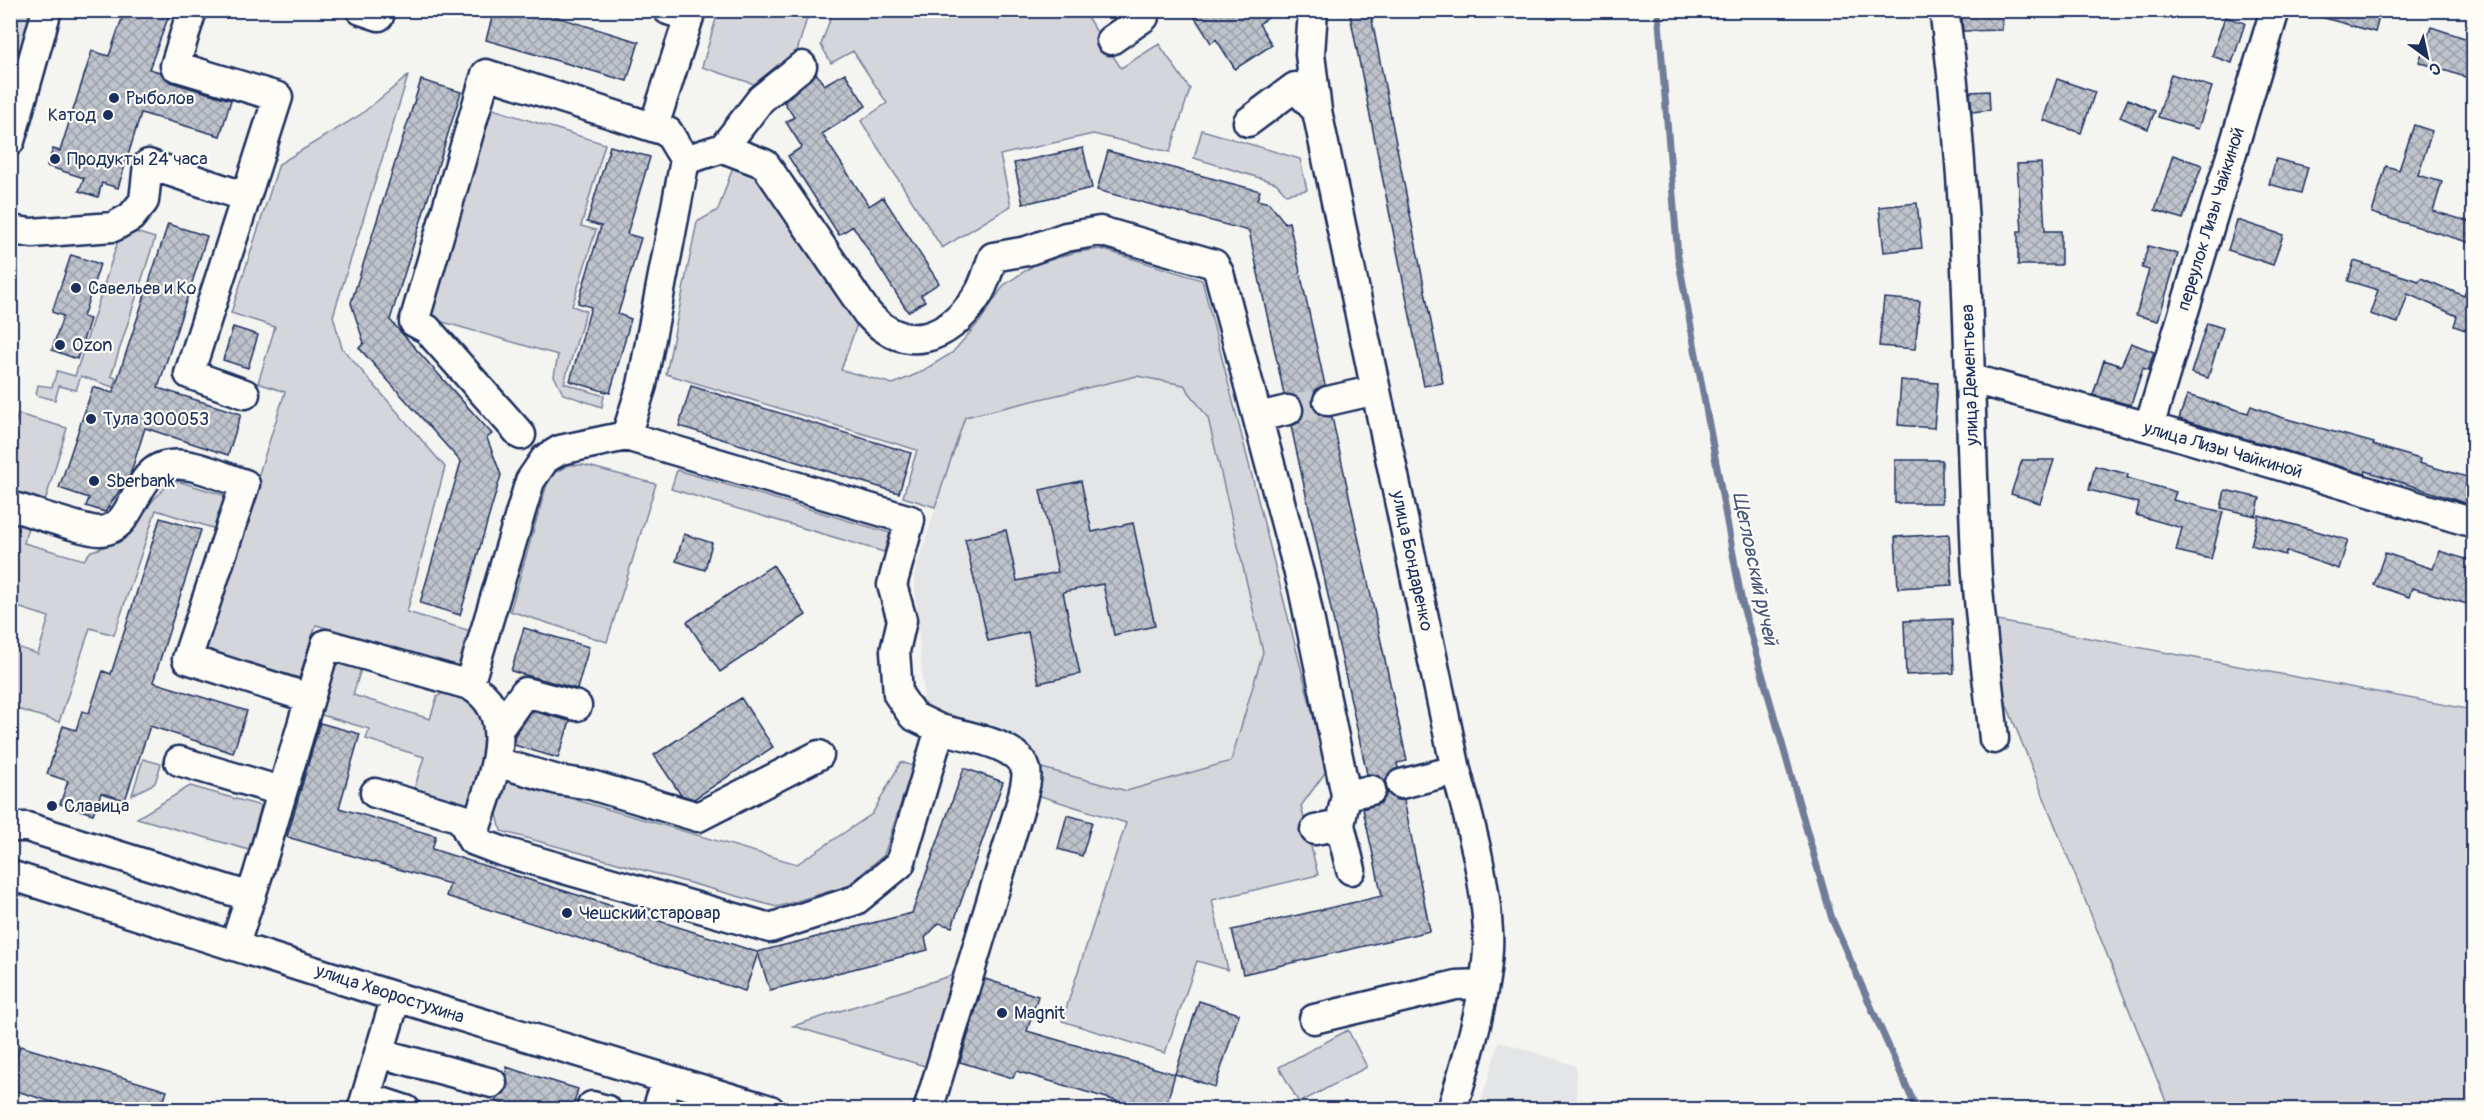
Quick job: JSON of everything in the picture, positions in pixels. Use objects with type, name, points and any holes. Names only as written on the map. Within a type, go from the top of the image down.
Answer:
[{"type":"street","points":[[10,141],[46,10]]},
{"type":"street","points":[[192,10],[176,66],[278,97],[189,375],[245,394]]},
{"type":"street","points":[[654,126],[688,17],[668,10]]},
{"type":"street","points":[[1112,40],[1144,17],[1140,10]]},
{"type":"street","name":"улица Бондаренко","points":[[1313,10],[1310,54],[1317,111],[1456,770],[1481,865],[1488,932],[1484,984],[1452,1110]]},
{"type":"street","name":"улица Дементьева","points":[[1944,10],[1954,80],[1972,379],[1976,561],[1994,739]]},
{"type":"street","name":"переулок Лизы Чайкиной","points":[[2149,428],[2275,10]]},
{"type":"street","points":[[685,160],[723,148],[761,99],[802,66]]},
{"type":"street","points":[[521,435],[427,329],[414,322],[486,74],[668,132],[685,160],[642,385],[626,436]]},
{"type":"street","points":[[1248,122],[1295,87],[1317,111]]},
{"type":"street","points":[[723,148],[765,164],[867,313],[880,328],[895,336],[925,337],[951,326],[978,295],[993,257],[1027,251],[1066,237],[1100,231],[1215,264],[1358,792],[1327,827],[1351,870]]},
{"type":"street","points":[[10,230],[32,233],[113,227],[131,217],[144,201],[148,164],[246,197]]},
{"type":"street","name":"улица Лизы Чайкиной","points":[[1972,379],[2474,523]]},
{"type":"street","points":[[1328,400],[1376,390]]},
{"type":"street","points":[[1258,417],[1288,410]]},
{"type":"street","points":[[470,685],[530,481],[545,459],[560,450],[626,436],[910,520],[892,585],[902,620],[895,651],[898,694],[913,716],[940,729],[1007,748],[1018,757],[1026,772],[1021,803],[928,1110]]},
{"type":"street","points":[[10,506],[99,531],[116,525],[134,501],[141,482],[154,470],[169,465],[184,465],[246,484],[187,659],[309,698]]},
{"type":"street","points":[[235,944],[326,644],[470,685],[481,691],[490,702],[500,727],[496,762],[472,840]]},
{"type":"street","points":[[500,727],[525,692],[578,706]]},
{"type":"street","points":[[375,793],[461,818],[472,840],[501,851],[770,928],[856,900],[900,864],[940,729]]},
{"type":"street","points":[[496,762],[558,780],[591,784],[698,817],[819,755]]},
{"type":"street","points":[[179,761],[281,791]]},
{"type":"street","points":[[1401,784],[1456,770]]},
{"type":"street","points":[[10,827],[27,827],[251,897]]},
{"type":"street","name":"улица Хворостухина","points":[[10,875],[235,944],[396,997],[770,1110]]},
{"type":"street","points":[[1314,1019],[1456,985],[1484,984]]},
{"type":"street","points":[[396,997],[364,1103],[406,1110]]},
{"type":"street","points":[[379,1053],[492,1083]]},
{"type":"street","points":[[657,1110],[667,1079]]},
{"type":"shaded area","points":[[804,10],[809,12],[797,51],[757,85],[702,67],[718,12],[715,11]]},
{"type":"shaded area","points":[[15,11],[34,11],[11,87],[11,24]]},
{"type":"shaded area","points":[[833,11],[992,11],[998,20],[1012,11],[1083,11],[1121,68],[1159,44],[1190,89],[1170,152],[1093,134],[1000,155],[1011,206],[942,248],[861,121],[887,103],[853,51],[831,63],[821,45]]},
{"type":"shaded area","points":[[408,76],[333,316],[342,348],[445,467],[407,612],[474,632],[463,667],[316,625],[299,678],[203,649],[285,392],[258,383],[275,327],[231,313],[279,164],[360,115]]},
{"type":"shaded area","points":[[490,108],[605,144],[581,226],[596,230],[572,306],[586,311],[564,383],[604,396],[602,407],[563,394],[554,376],[558,355],[425,317]]},
{"type":"shaded area","points":[[1202,130],[1300,159],[1307,190],[1286,194],[1276,183],[1194,158]]},
{"type":"shaded area","points":[[735,161],[751,166],[857,324],[841,370],[893,384],[919,373],[952,353],[980,321],[1004,285],[1034,265],[1076,252],[1101,249],[1202,280],[1327,770],[1301,806],[1318,875],[1212,900],[1228,970],[1197,961],[1165,1053],[1062,1021],[1126,823],[1031,793],[1038,767],[1127,791],[1231,761],[1263,652],[1208,418],[1184,385],[1137,376],[965,417],[935,507],[903,497],[917,450],[666,374],[697,222],[718,210]]},
{"type":"shaded area","points":[[122,228],[155,238],[111,376],[116,378],[113,387],[81,376],[76,390],[59,386],[55,400],[36,395],[38,385],[52,387],[57,371],[75,376]]},
{"type":"shaded area","points":[[1137,376],[1184,385],[1208,418],[1264,652],[1231,762],[1127,791],[1038,767],[925,711],[914,575],[965,417]]},
{"type":"shaded area","points":[[18,414],[67,428],[43,508],[11,499],[10,440]]},
{"type":"shaded area","points":[[569,465],[584,465],[656,484],[607,642],[510,611],[547,484],[554,473]]},
{"type":"shaded area","points":[[677,470],[890,533],[884,552],[671,489]]},
{"type":"shaded area","points":[[174,480],[233,498],[222,531],[156,510],[114,635],[90,628],[59,722],[11,707],[11,645],[38,654],[49,617],[11,605],[10,513],[30,519],[24,543],[84,560],[91,551],[105,547],[116,540]]},
{"type":"shaded area","points":[[1971,616],[2473,710],[2473,1109],[2169,1109]]},
{"type":"shaded area","points":[[333,654],[363,662],[353,695],[430,719],[437,697],[445,691],[476,696],[492,724],[471,812],[412,796],[424,757],[366,739],[369,729],[315,713]]},
{"type":"shaded area","points":[[143,759],[161,764],[155,783],[132,795]]},
{"type":"shaded area","points":[[901,762],[913,766],[884,855],[847,886],[777,907],[501,831],[493,798],[500,778],[797,864],[872,814]]},
{"type":"shaded area","points":[[190,786],[261,806],[249,850],[137,818]]},
{"type":"shaded area","points":[[959,973],[928,1067],[793,1026]]},
{"type":"shaded area","points":[[1348,1030],[1367,1067],[1299,1103],[1279,1067]]},
{"type":"shaded area","points":[[1499,1041],[1576,1066],[1577,1109],[1479,1109]]},
{"type":"building","points":[[125,10],[171,10],[149,69],[160,72],[170,82],[231,100],[220,136],[141,113],[118,188],[102,183],[98,197],[79,191],[84,178],[47,166],[53,149],[60,151],[92,51],[109,56]]},
{"type":"building","points":[[494,10],[534,10],[639,42],[627,81],[486,40]]},
{"type":"building","points":[[1190,10],[1280,10],[1259,24],[1272,45],[1235,69],[1216,39],[1211,43]]},
{"type":"building","points":[[1349,10],[1370,10],[1443,383],[1424,386]]},
{"type":"building","points":[[1961,10],[2002,10],[2002,30],[1963,31]]},
{"type":"building","points":[[2318,10],[2381,10],[2375,32],[2317,16]]},
{"type":"building","points":[[2225,17],[2245,23],[2232,63],[2212,56]]},
{"type":"building","points":[[2431,27],[2474,41],[2474,80],[2419,62]]},
{"type":"building","points":[[816,73],[824,85],[845,73],[866,106],[822,134],[869,206],[883,197],[939,283],[921,295],[925,301],[908,312],[853,226],[839,235],[788,156],[802,147],[786,122],[794,117],[784,102]]},
{"type":"building","points":[[2171,74],[2212,87],[2198,129],[2158,117]]},
{"type":"building","points":[[2057,79],[2095,92],[2081,133],[2043,120]]},
{"type":"building","points":[[421,80],[461,92],[390,320],[492,434],[487,438],[501,475],[460,615],[420,603],[461,462],[359,348],[364,343],[351,303]]},
{"type":"building","points":[[1989,91],[1990,110],[1972,112],[1970,92]]},
{"type":"building","points":[[2128,99],[2155,111],[2148,129],[2120,117]]},
{"type":"building","points":[[2414,125],[2432,131],[2418,175],[2442,182],[2433,211],[2474,223],[2474,244],[2372,213],[2386,166],[2399,170]]},
{"type":"building","points":[[610,146],[650,157],[627,234],[641,238],[618,314],[631,319],[610,393],[570,381],[591,307],[578,303],[601,226],[587,222]]},
{"type":"building","points":[[1083,148],[1092,188],[1023,204],[1014,163]]},
{"type":"building","points":[[1108,151],[1260,191],[1257,200],[1269,203],[1285,223],[1289,222],[1325,385],[1316,389],[1312,404],[1316,413],[1332,417],[1407,761],[1397,763],[1398,768],[1389,773],[1385,782],[1377,775],[1367,774],[1291,426],[1300,422],[1304,407],[1300,398],[1284,394],[1249,231],[1097,190]]},
{"type":"building","points":[[2173,155],[2202,165],[2183,219],[2155,210]]},
{"type":"building","points":[[2276,159],[2308,167],[2301,193],[2269,184]]},
{"type":"building","points":[[2041,163],[2045,231],[2061,231],[2061,265],[2018,265],[2018,231],[2022,231],[2017,164]]},
{"type":"building","points":[[1917,203],[1922,248],[1884,252],[1879,207]]},
{"type":"building","points":[[2237,220],[2283,235],[2273,265],[2228,250]]},
{"type":"building","points":[[168,224],[207,236],[158,388],[241,414],[228,455],[145,428],[130,475],[105,512],[86,506],[89,498],[59,488],[93,387],[113,393]]},
{"type":"building","points":[[2148,246],[2178,254],[2158,321],[2136,315],[2149,270],[2142,268]]},
{"type":"building","name":"Савельев и Ко","points":[[71,255],[100,264],[83,317],[90,319],[77,359],[52,350],[63,316],[52,312]]},
{"type":"building","points":[[2354,261],[2419,281],[2421,278],[2464,296],[2471,277],[2474,278],[2474,333],[2454,326],[2457,316],[2408,294],[2398,323],[2370,314],[2378,290],[2348,281]]},
{"type":"building","points":[[1884,298],[1920,301],[1915,349],[1879,346]]},
{"type":"building","points":[[2207,323],[2223,328],[2208,378],[2191,373]]},
{"type":"building","points":[[233,327],[258,335],[248,368],[223,360]]},
{"type":"building","points":[[2131,343],[2154,352],[2148,370],[2143,368],[2131,405],[2093,395],[2104,360],[2121,366]]},
{"type":"building","points":[[1901,380],[1938,383],[1934,428],[1898,425]]},
{"type":"building","points":[[691,386],[911,453],[899,493],[679,426]]},
{"type":"building","points":[[2187,395],[2248,413],[2251,406],[2280,417],[2374,443],[2373,445],[2420,459],[2419,463],[2474,479],[2474,506],[2366,471],[2365,474],[2179,419]]},
{"type":"building","points":[[1895,460],[1942,460],[1942,503],[1895,503]]},
{"type":"building","points":[[2022,460],[2054,460],[2040,503],[2011,494]]},
{"type":"building","points":[[2095,466],[2128,474],[2127,478],[2176,492],[2173,500],[2223,512],[2211,559],[2176,551],[2182,528],[2136,515],[2139,503],[2089,490]]},
{"type":"building","points":[[1081,481],[1092,532],[1133,523],[1155,626],[1114,635],[1103,584],[1063,592],[1080,674],[1039,683],[1028,632],[988,641],[965,539],[1006,530],[1017,581],[1058,572],[1040,490]]},
{"type":"building","points":[[2225,490],[2260,498],[2256,516],[2221,508]]},
{"type":"building","points":[[2259,515],[2348,540],[2339,569],[2286,551],[2285,555],[2251,545]]},
{"type":"building","points":[[160,518],[201,530],[153,682],[247,711],[233,753],[150,726],[125,800],[101,793],[93,814],[60,804],[68,781],[47,774],[63,726],[76,730],[82,711],[89,713],[103,671],[111,674]]},
{"type":"building","points":[[684,534],[712,543],[705,570],[676,561]]},
{"type":"building","points":[[1949,534],[1952,585],[1898,588],[1895,537]]},
{"type":"building","points":[[2439,551],[2472,561],[2468,574],[2474,576],[2474,606],[2412,588],[2409,597],[2374,585],[2385,553],[2433,569]]},
{"type":"building","points":[[773,565],[806,615],[720,672],[687,622]]},
{"type":"building","points":[[1952,619],[1954,673],[1906,675],[1904,621]]},
{"type":"building","points":[[524,628],[589,647],[577,689],[511,671]]},
{"type":"building","points":[[741,698],[773,747],[694,799],[681,795],[654,755]]},
{"type":"building","points":[[532,711],[570,721],[558,758],[514,745],[515,735]]},
{"type":"building","points":[[320,723],[360,734],[339,808],[436,836],[432,849],[757,952],[912,913],[964,768],[1003,782],[952,927],[939,923],[925,938],[928,950],[770,990],[758,953],[745,991],[446,896],[450,884],[287,837]]},
{"type":"building","points":[[1387,792],[1396,800],[1404,800],[1430,931],[1243,974],[1232,930],[1382,896],[1363,809],[1381,803]]},
{"type":"building","points":[[1067,815],[1092,822],[1082,856],[1058,849]]},
{"type":"building","points":[[985,979],[1038,996],[1027,1031],[1175,1074],[1165,1110],[1147,1110],[1016,1071],[1013,1078],[960,1062]]},
{"type":"building","points":[[1199,1001],[1239,1014],[1215,1087],[1175,1074]]},
{"type":"building","points":[[20,1046],[167,1091],[161,1110],[78,1110],[10,1089],[10,1060],[16,1060]]},
{"type":"building","points":[[506,1067],[578,1089],[572,1110],[521,1110],[495,1101],[508,1088]]},
{"type":"waterway","name":"Щегловский ручей","points":[[1658,10],[1678,257],[1742,603],[1832,919],[1917,1110]]},
{"type":"tunnel","points":[[1288,410],[1328,401]]},
{"type":"place","name":"Рыболов","points":[[114,98]]},
{"type":"place","name":"Катод","points":[[108,115]]},
{"type":"place","name":"Продукты 24 часа","points":[[55,159]]},
{"type":"place","name":"Савельев и Ко","points":[[76,288]]},
{"type":"place","name":"Ozon","points":[[60,345]]},
{"type":"place","name":"Тула 300053","points":[[91,419]]},
{"type":"place","name":"Sberbank","points":[[94,481]]},
{"type":"place","name":"Славица","points":[[52,806]]},
{"type":"place","name":"Чешский старовар","points":[[567,913]]},
{"type":"place","name":"Magnit","points":[[1002,1013]]}]
